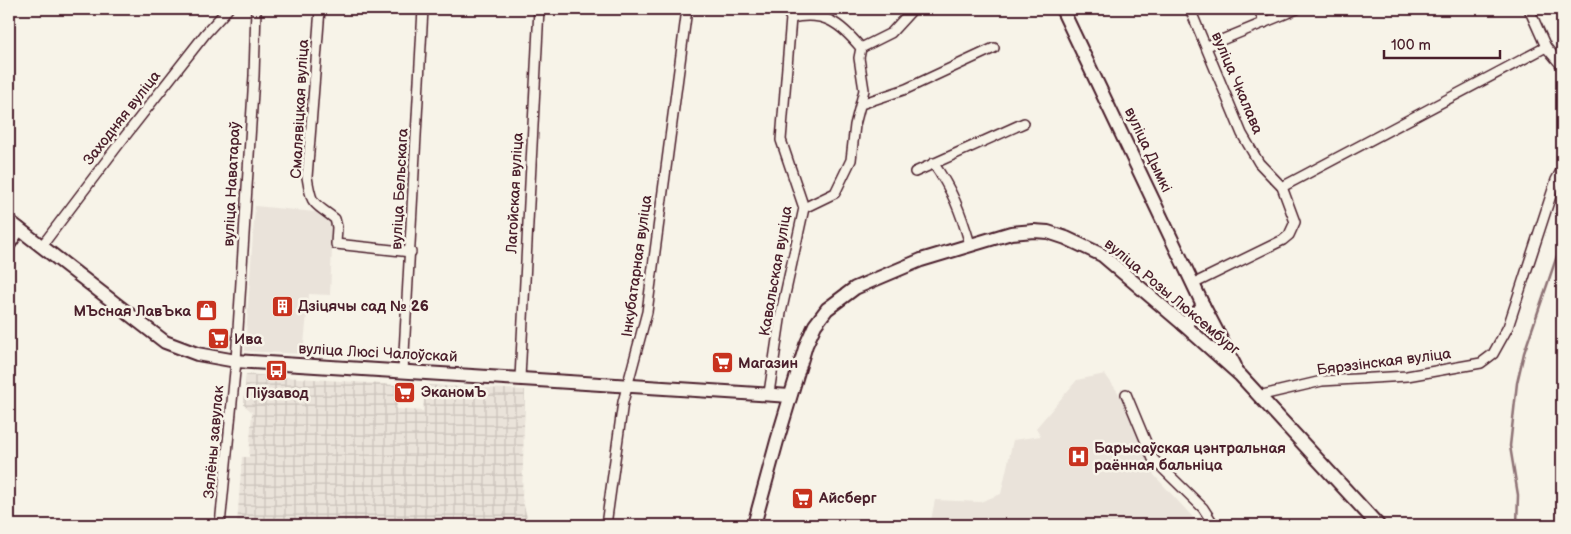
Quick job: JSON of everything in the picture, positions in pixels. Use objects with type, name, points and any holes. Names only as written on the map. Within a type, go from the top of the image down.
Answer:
[{"type":"street","name":"Заходняя вуліца","points":[[41,247],[206,33],[228,9]]},
{"type":"street","name":"вуліца Наватараў","points":[[236,361],[254,76],[256,9]]},
{"type":"street","name":"Смалявіцкая вуліца","points":[[320,9],[307,177],[310,194],[315,206],[335,219],[337,227],[336,244],[411,252]]},
{"type":"street","name":"вуліца Бельскага","points":[[403,371],[423,9]]},
{"type":"street","name":"Лагойская вуліца","points":[[520,378],[539,9]]},
{"type":"street","name":"Інкубатарная вуліца","points":[[606,525],[623,402],[647,312],[687,9]]},
{"type":"street","points":[[786,9],[791,18],[815,16],[836,22],[861,48]]},
{"type":"street","points":[[861,48],[892,33],[913,9]]},
{"type":"street","name":"вуліца Дымкі","points":[[1062,9],[1203,305],[1240,375]]},
{"type":"street","name":"вуліца Чкалава","points":[[1190,9],[1242,134],[1259,163],[1282,187]]},
{"type":"street","points":[[1259,9],[1264,23]]},
{"type":"street","points":[[1207,46],[1297,9]]},
{"type":"street","points":[[1529,9],[1546,47],[1562,66]]},
{"type":"street","name":"Кавальская вуліца","points":[[769,393],[781,313],[804,208],[781,140],[791,18]]},
{"type":"street","points":[[1193,284],[1283,240],[1289,235],[1295,222],[1282,187],[1546,47]]},
{"type":"street","points":[[804,208],[835,193],[851,160],[855,125],[864,90],[859,58],[861,48]]},
{"type":"street","points":[[861,104],[906,89],[994,48]]},
{"type":"street","points":[[915,172],[1024,123]]},
{"type":"street","points":[[933,163],[949,185],[956,200],[970,244]]},
{"type":"street","name":"Бярэзінская вуліца","points":[[1258,396],[1322,381],[1407,376],[1481,363],[1493,354],[1508,327],[1556,180],[1562,169]]},
{"type":"street","name":"вуліца Люсі Чалоўскай","points":[[9,221],[165,342],[197,354],[236,361],[629,384],[790,396]]},
{"type":"street","points":[[9,244],[20,229]]},
{"type":"street","name":"вуліца Розы Люксембург","points":[[754,525],[806,345],[815,325],[827,309],[855,288],[878,277],[970,244],[1011,233],[1034,231],[1048,232],[1066,238],[1102,255],[1183,324],[1240,375],[1378,525]]},
{"type":"street","points":[[1183,324],[1195,316],[1203,305]]},
{"type":"street","name":"Зялёны завулак","points":[[220,525],[236,361]]},
{"type":"street","points":[[1126,394],[1153,459],[1203,508],[1214,525]]},
{"type":"shaded area","points":[[255,206],[315,212],[326,216],[333,223],[330,295],[309,294],[303,354],[245,351]]},
{"type":"shaded area","points":[[246,374],[396,385],[397,409],[423,411],[425,385],[525,390],[522,498],[529,525],[237,525],[242,457],[249,457],[252,412],[244,405]]},
{"type":"shaded area","name":"Барысаўская цэнтральная раённая бальніца","points":[[1105,374],[1127,405],[1154,475],[1200,525],[930,525],[935,500],[980,502],[1001,494],[1013,440],[1041,436],[1036,428],[1077,380]]},
{"type":"waterway","points":[[1517,525],[1518,495],[1510,446],[1517,383],[1524,353],[1562,241]]},
{"type":"place","name":"Дзіцячы сад № 26","points":[[282,306]]},
{"type":"place","name":"МЪсная ЛавЪка","points":[[207,311]]},
{"type":"place","name":"Ива","points":[[218,339]]},
{"type":"place","name":"Магазин","points":[[722,363]]},
{"type":"place","name":"Піўзавод","points":[[277,370]]},
{"type":"place","name":"ЭканомЪ","points":[[405,392]]},
{"type":"place","name":"Барысаўская цэнтральная раённая бальніца","points":[[1078,457]]},
{"type":"place","name":"Айсберг","points":[[803,498]]}]
